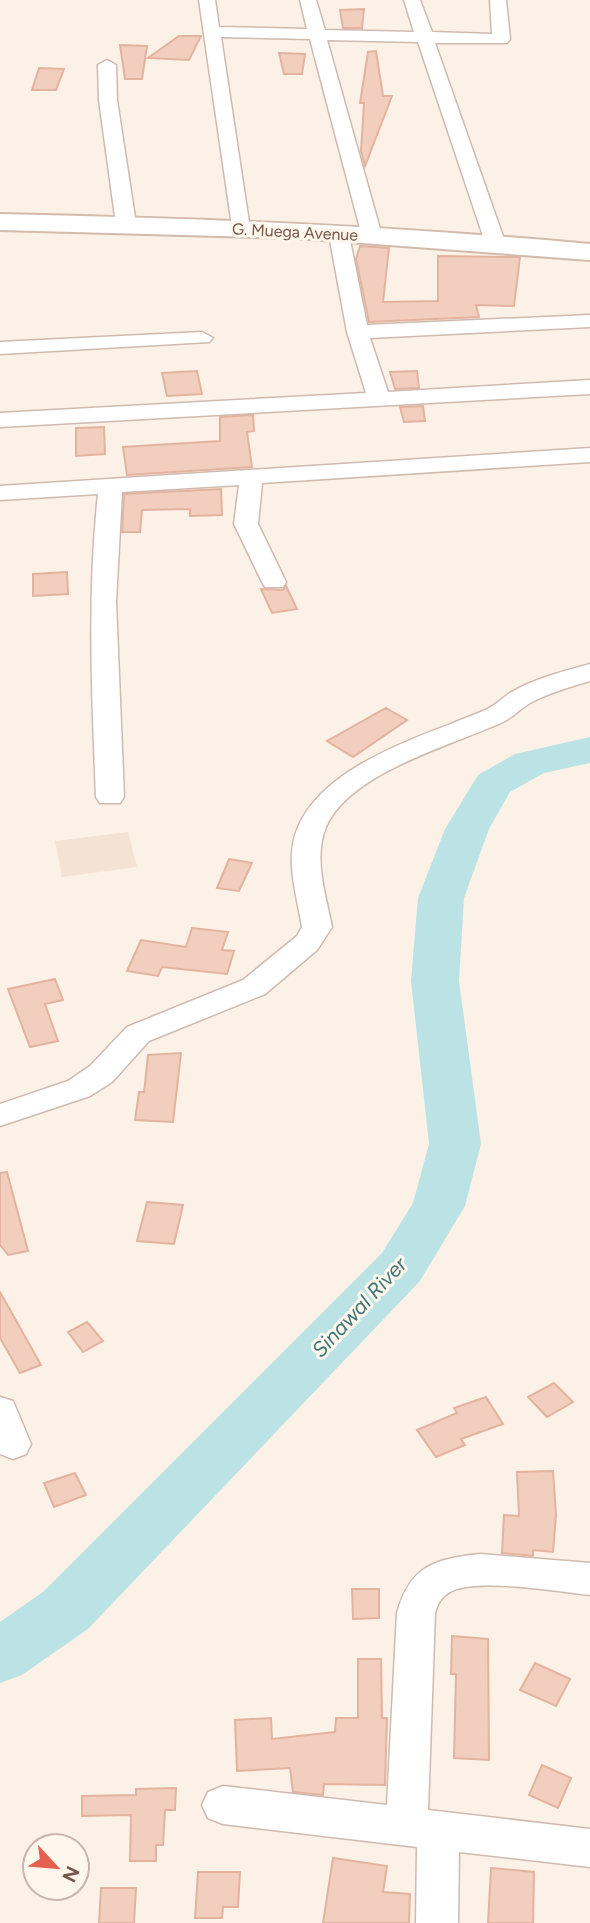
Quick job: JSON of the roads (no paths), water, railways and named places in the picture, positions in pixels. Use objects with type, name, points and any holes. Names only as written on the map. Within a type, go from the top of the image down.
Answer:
[{"type":"street","points":[[207,0],[240,229]]},
{"type":"street","points":[[308,0],[372,236]]},
{"type":"street","points":[[412,0],[495,242]]},
{"type":"street","points":[[213,32],[501,39],[498,0]]},
{"type":"street","points":[[107,65],[108,100],[125,224]]},
{"type":"street","name":"G. Muega Avenue","points":[[0,222],[240,229],[495,242],[590,252]]},
{"type":"street","points":[[339,235],[358,332],[380,399]]},
{"type":"street","points":[[358,332],[590,321]]},
{"type":"street","points":[[0,348],[202,338]]},
{"type":"street","points":[[0,420],[590,387]]},
{"type":"street","points":[[0,493],[251,479],[590,455]]},
{"type":"street","points":[[251,479],[246,524],[274,582]]},
{"type":"street","points":[[110,797],[105,625],[106,524],[111,486]]},
{"type":"street","points":[[0,1115],[81,1086],[102,1073],[122,1046],[138,1034],[254,987],[307,943],[317,927],[305,874],[305,855],[318,815],[337,793],[356,780],[446,735],[498,715],[522,697],[590,672]]},
{"type":"street","points":[[0,1411],[13,1444]]},
{"type":"street","points":[[437,1923],[422,1828],[416,1613],[425,1588],[443,1577],[477,1569],[590,1579]]},
{"type":"street","points":[[223,1805],[590,1848]]},
{"type":"waterway","name":"Sinawal River","points":[[0,1656],[66,1610],[401,1267],[439,1206],[455,1144],[435,981],[441,898],[467,829],[493,784],[530,763],[590,750]]}]
